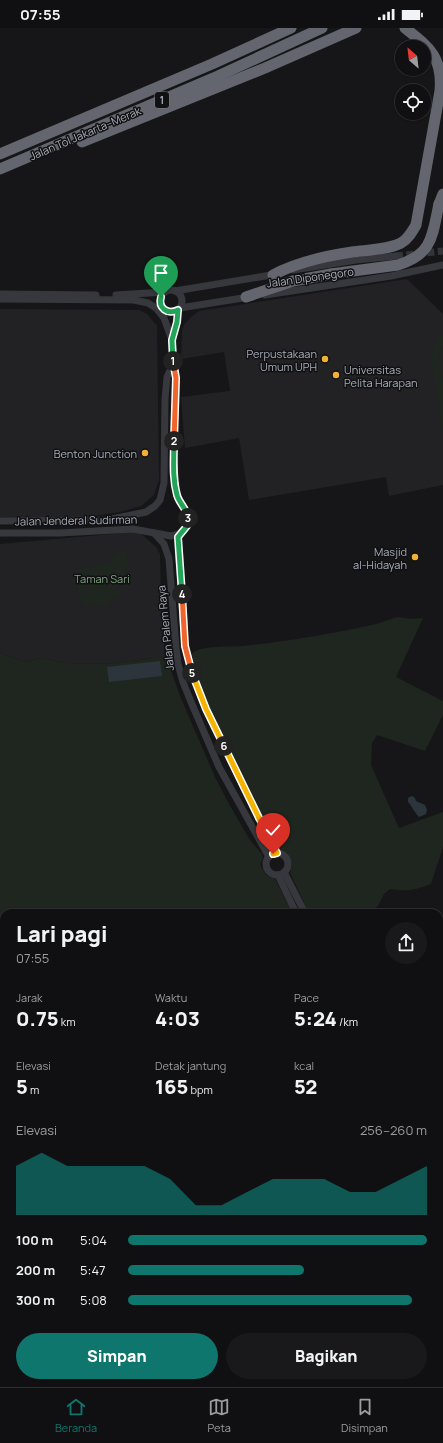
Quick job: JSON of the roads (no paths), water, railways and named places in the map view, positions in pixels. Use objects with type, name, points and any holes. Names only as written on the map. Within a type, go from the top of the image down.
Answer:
[{"type":"highway","name":"Jalan Tol Jakarta–Merak","points":[[0,154],[212,64],[291,28]]},
{"type":"highway","name":"Jalan Tol Jakarta–Merak","points":[[0,168],[218,76],[322,28]]},
{"type":"highway","points":[[36,154],[83,142],[265,68],[356,28]]},
{"type":"highway","points":[[273,275],[295,264],[352,252],[379,249],[400,243],[410,236],[416,225],[440,102],[441,82],[440,68],[432,51],[405,28]]},
{"type":"highway","points":[[246,297],[293,281],[398,265],[408,262],[415,258],[428,246],[443,194]]},
{"type":"street","name":"Jalan Diponegoro","points":[[175,291],[356,260],[396,256]]},
{"type":"street","name":"Jalan Diponegoro","points":[[179,309],[246,297],[391,276],[443,265]]},
{"type":"street","points":[[0,294],[144,294],[165,292],[168,290],[178,292],[182,298],[179,309],[171,312],[164,310],[160,300],[165,292]]},
{"type":"street","points":[[0,299],[22,294]]},
{"type":"street","points":[[0,299],[130,300],[144,294]]},
{"type":"street","name":"Jalan Palem Raya","points":[[130,300],[138,300],[148,303],[156,308],[164,318],[172,340],[173,363],[176,378],[173,456],[176,490],[188,520],[187,526],[178,537],[178,547],[185,646],[191,670],[216,730],[277,853]]},
{"type":"street","name":"Jalan Palem Raya","points":[[172,340],[179,309]]},
{"type":"street","name":"Jalan Palem Raya","points":[[164,483],[167,377],[173,363]]},
{"type":"street","points":[[165,421],[174,444]]},
{"type":"street","name":"Jalan Jenderal Sudirman","points":[[0,521],[107,520],[146,512],[155,506],[160,500],[164,483]]},
{"type":"street","points":[[69,521],[97,530]]},
{"type":"street","name":"Jalan Jenderal Sudirman","points":[[0,533],[60,534],[133,528],[152,532]]},
{"type":"street","points":[[152,532],[170,536],[182,532]]},
{"type":"street","name":"Jalan Palem Raya","points":[[152,532],[164,544],[169,559],[176,648],[183,682],[219,767],[269,857]]},
{"type":"street","points":[[277,853],[284,856],[287,860],[288,867],[281,873],[272,873],[268,869],[267,863],[269,857],[277,853]]},
{"type":"street","points":[[281,873],[294,909]]},
{"type":"street","points":[[281,873],[303,909]]},
{"type":"tunnel","points":[[396,256],[443,251]]},
{"type":"place","name":"Perpustakaan Umum UPH","points":[[325,359]]},
{"type":"place","name":"Universitas Pelita Harapan","points":[[336,375]]},
{"type":"place","name":"Benton Junction","points":[[145,453]]},
{"type":"place","name":"Masjid al-Hidayah","points":[[415,557]]},
{"type":"park label","name":"Taman Sari","points":[[102,578]]}]
